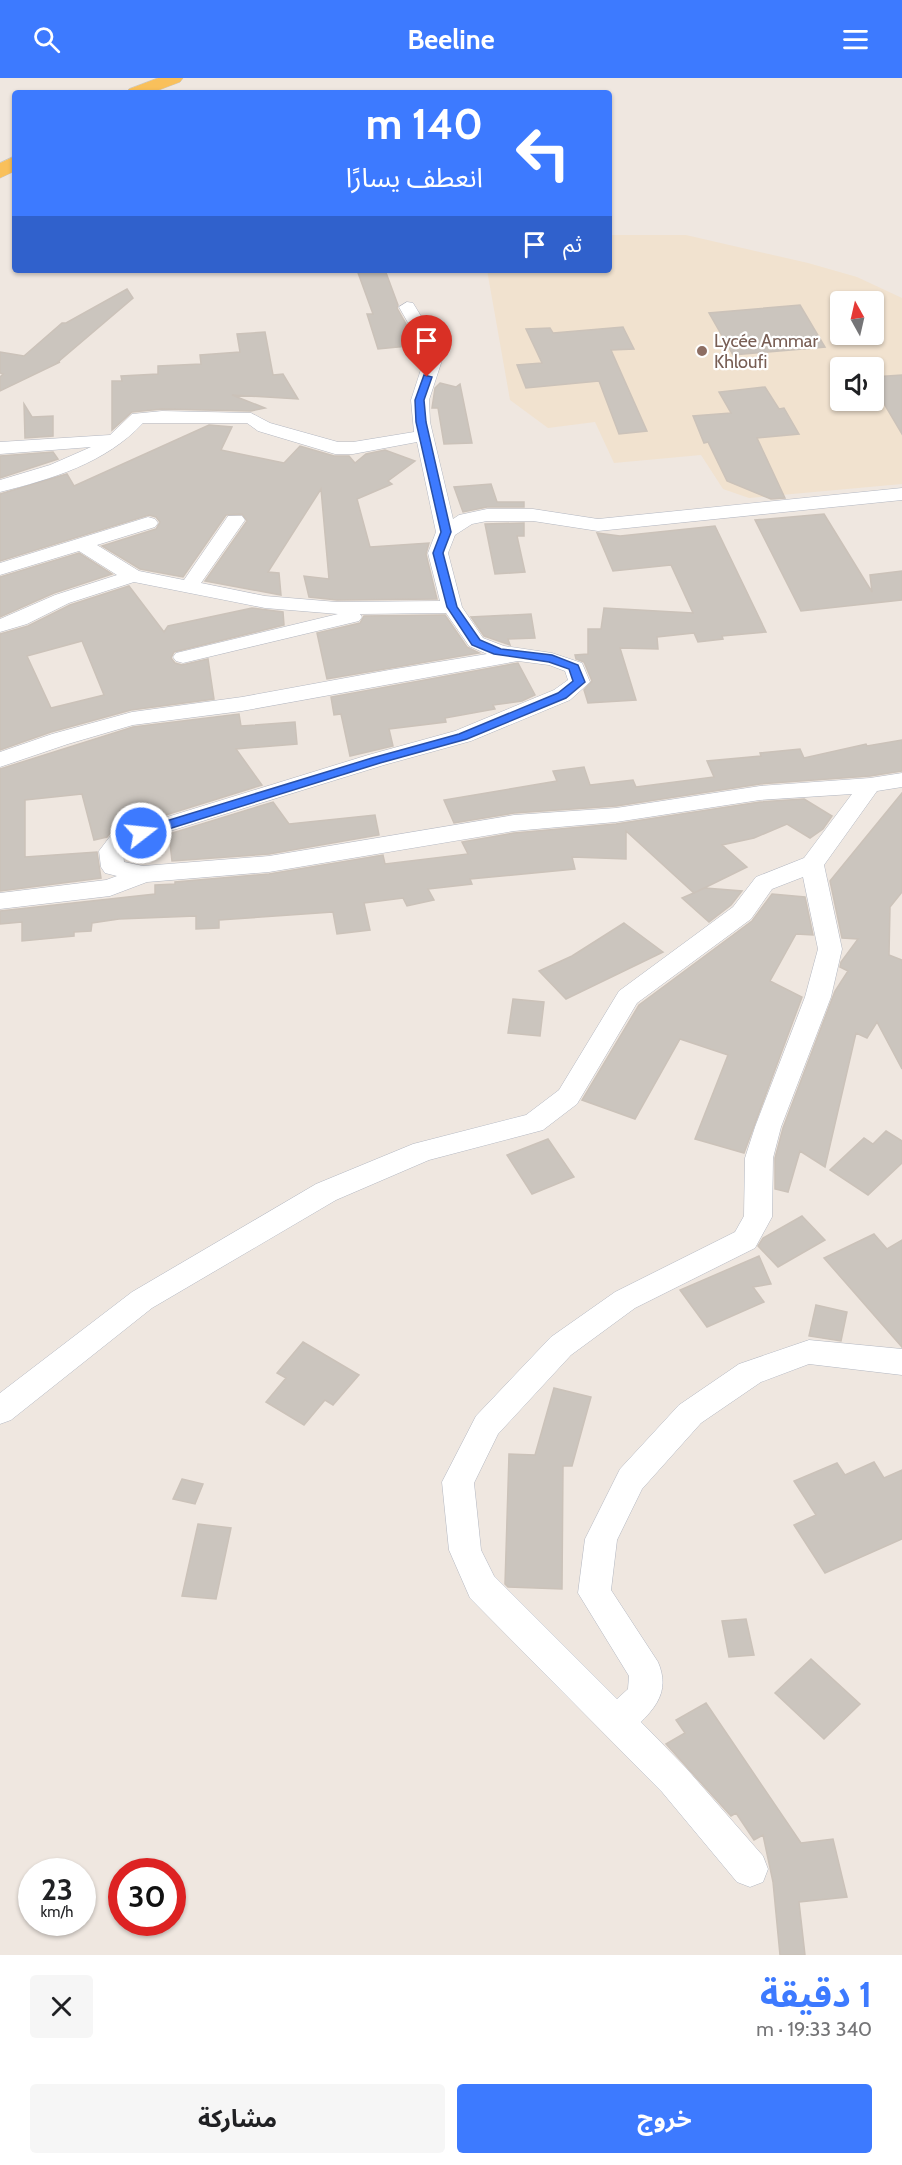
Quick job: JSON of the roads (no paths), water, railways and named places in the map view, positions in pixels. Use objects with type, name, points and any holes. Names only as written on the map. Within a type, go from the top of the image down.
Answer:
[{"type":"main road","points":[[143,90],[174,78]]},
{"type":"street","points":[[407,307],[435,354],[420,400],[424,436],[446,532],[438,553],[452,607],[476,642],[498,652],[552,658],[574,668],[579,682],[562,695],[463,736],[376,760],[120,839],[111,851],[113,867],[143,874],[269,864],[514,823],[616,815],[760,793],[870,785],[902,780]]},
{"type":"street","points":[[0,486],[91,456],[127,432],[138,418],[162,416],[251,418],[264,427],[318,441],[335,448],[353,448],[424,436]]},
{"type":"street","points":[[0,448],[116,440]]},
{"type":"street","points":[[446,532],[466,519],[488,515],[533,515],[598,525],[902,494]]},
{"type":"street","points":[[189,587],[235,520]]},
{"type":"street","points":[[0,569],[148,523]]},
{"type":"street","points":[[82,544],[133,576],[265,602],[337,608],[452,607]]},
{"type":"street","points":[[0,626],[20,620],[62,599],[133,576]]},
{"type":"street","points":[[183,657],[389,608]]},
{"type":"street","points":[[0,760],[60,739],[132,719],[242,704],[389,676],[526,655]]},
{"type":"street","points":[[0,1411],[142,1300],[326,1192],[423,1151],[534,1123],[568,1097],[628,997],[742,913],[764,883],[812,864],[870,785]]},
{"type":"street","points":[[750,1869],[674,1780],[483,1587],[465,1550],[458,1482],[487,1425],[561,1346],[625,1300],[745,1240],[758,1217],[759,1158],[768,1127],[818,997],[830,949],[812,864]]},
{"type":"street","points":[[0,901],[110,888],[143,874]]},
{"type":"street","points":[[616,1723],[644,1696],[646,1673],[594,1593],[602,1539],[631,1479],[690,1414],[750,1373],[809,1352],[902,1362]]},
{"type":"place","name":"Lycée Ammar Khloufi","points":[[702,351]]}]
